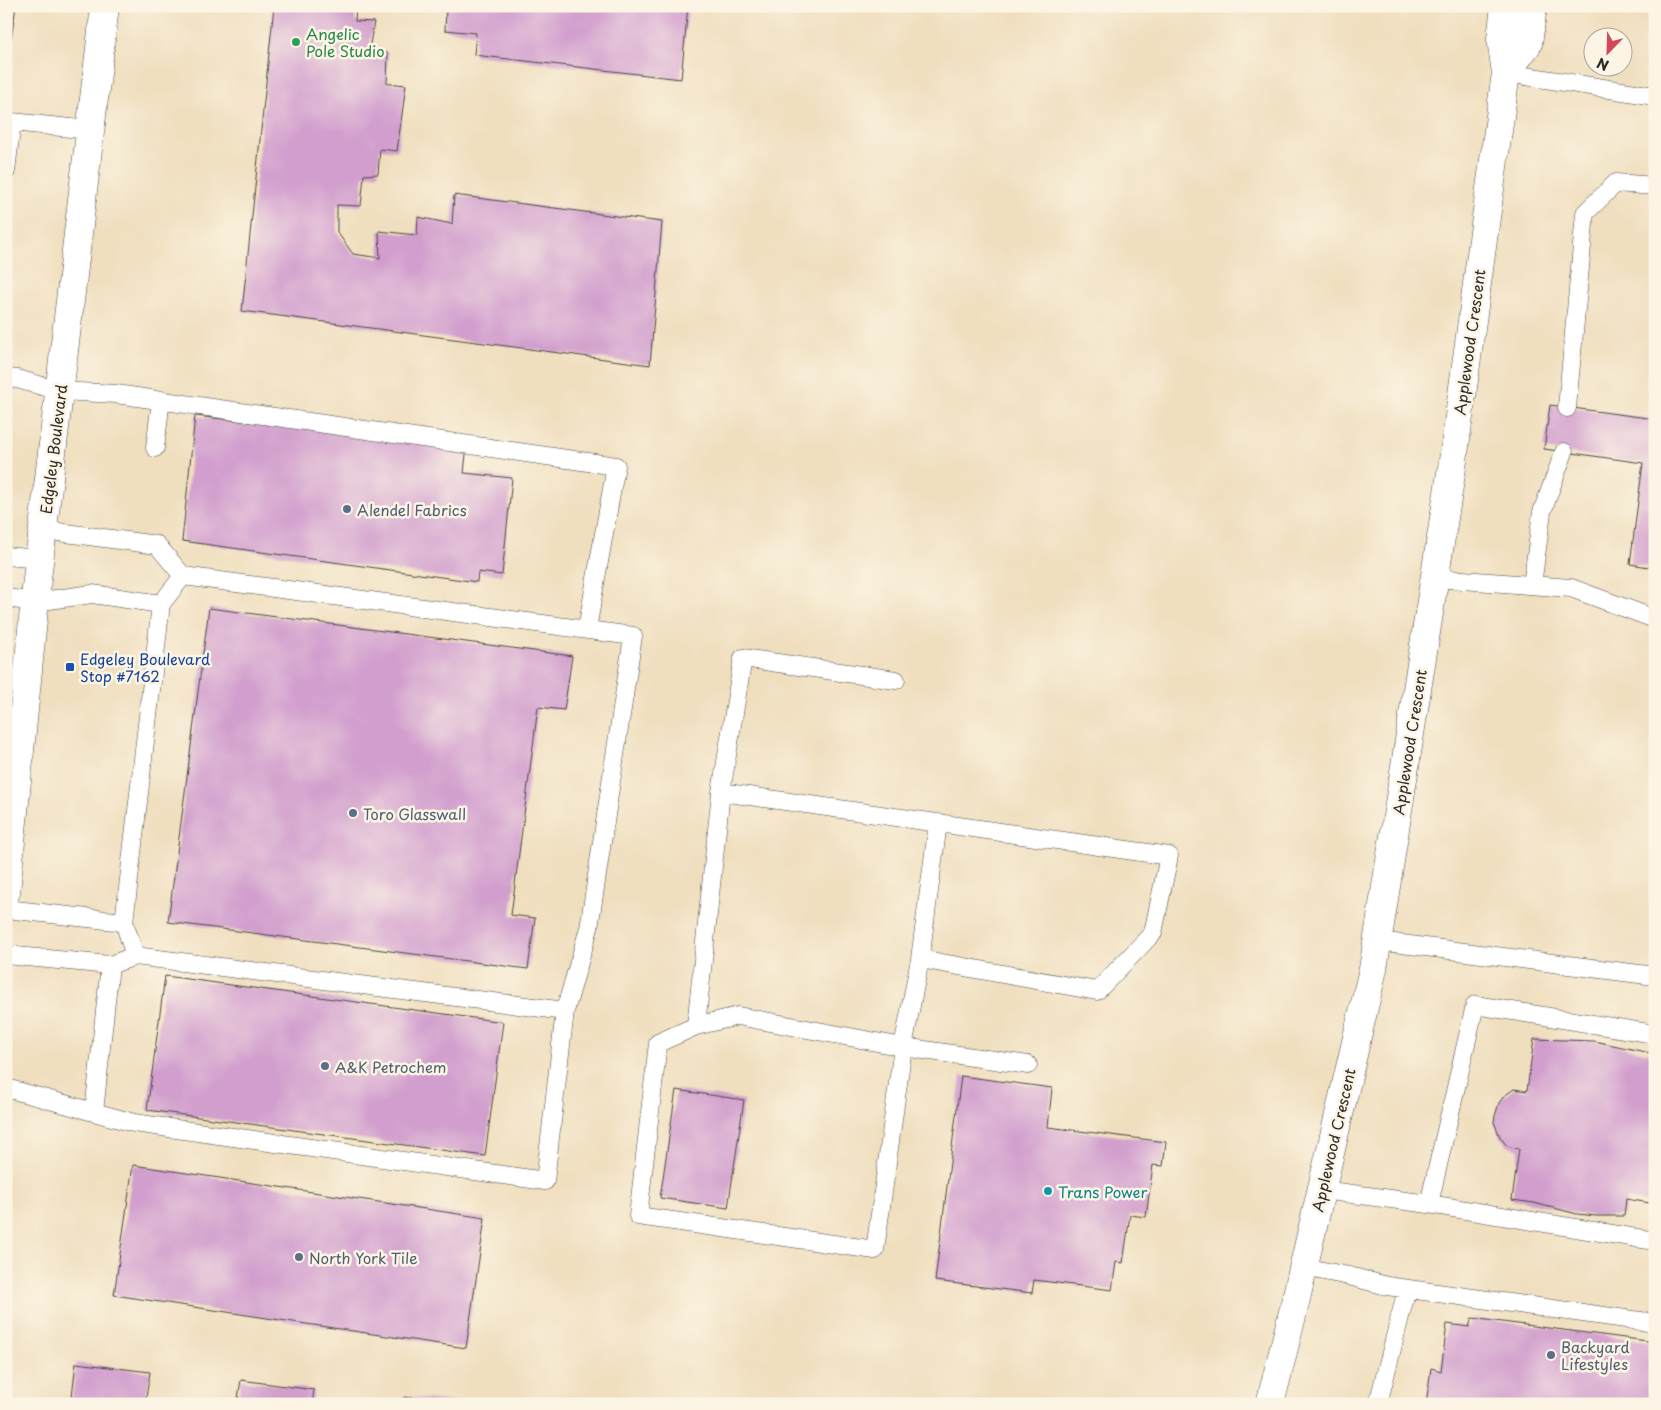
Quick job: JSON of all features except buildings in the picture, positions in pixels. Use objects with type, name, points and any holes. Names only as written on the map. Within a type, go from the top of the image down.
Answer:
[{"type":"street","name":"Edgeley Boulevard","points":[[6,892],[43,530],[105,6]]},
{"type":"street","name":"Applewood Crescent","points":[[1270,1404],[1322,1190],[1378,941],[1454,451],[1506,73],[1501,39],[1505,6]]},
{"type":"street","name":"Applewood Crescent","points":[[1506,73],[1528,44],[1533,6]]},
{"type":"lane","points":[[1506,73],[1655,96]]},
{"type":"lane","points":[[6,171],[9,120],[90,130]]},
{"type":"lane","points":[[1567,408],[1585,213],[1616,183],[1655,186]]},
{"type":"lane","points":[[6,378],[60,391],[116,394],[161,400],[616,466],[587,629]]},
{"type":"lane","points":[[155,448],[161,400]]},
{"type":"lane","points":[[1532,585],[1542,512],[1564,452]]},
{"type":"lane","points":[[6,1088],[134,1123],[545,1181],[565,1011],[590,928],[633,636],[183,576],[157,545],[43,530]]},
{"type":"lane","points":[[6,556],[40,559]]},
{"type":"lane","points":[[135,956],[124,922],[160,604],[183,576]]},
{"type":"lane","points":[[1435,578],[1571,588],[1655,619]]},
{"type":"lane","points":[[6,598],[35,602],[92,594],[160,604]]},
{"type":"lane","points":[[696,1026],[721,792],[743,658],[896,680]]},
{"type":"lane","points":[[721,792],[1169,856],[1152,933],[1097,991],[920,959]]},
{"type":"lane","points":[[938,823],[920,959],[903,1047],[875,1250],[638,1216],[658,1043],[696,1026],[738,1016],[903,1047],[1028,1065]]},
{"type":"lane","points":[[6,909],[124,922]]},
{"type":"lane","points":[[1378,941],[1655,976]]},
{"type":"lane","points":[[6,955],[110,965],[135,956],[565,1011]]},
{"type":"lane","points":[[94,1112],[110,965]]},
{"type":"lane","points":[[1429,1204],[1475,1006],[1655,1034]]},
{"type":"lane","points":[[1322,1190],[1429,1204],[1655,1241]]},
{"type":"lane","points":[[1303,1267],[1387,1286],[1655,1323]]},
{"type":"lane","points":[[1378,1404],[1407,1289]]},
{"type":"place","name":"Angelic Pole Studio","points":[[296,42]]},
{"type":"place","name":"Alendel Fabrics","points":[[347,509]]},
{"type":"place","name":"Edgeley Boulevard Stop #7162","points":[[70,667]]},
{"type":"place","name":"Toro Glasswall","points":[[353,813]]},
{"type":"place","name":"A&K Petrochem","points":[[325,1066]]},
{"type":"place","name":"Trans Power","points":[[1048,1191]]},
{"type":"place","name":"North York Tile","points":[[299,1257]]},
{"type":"place","name":"Backyard Lifestyles","points":[[1551,1355]]}]
